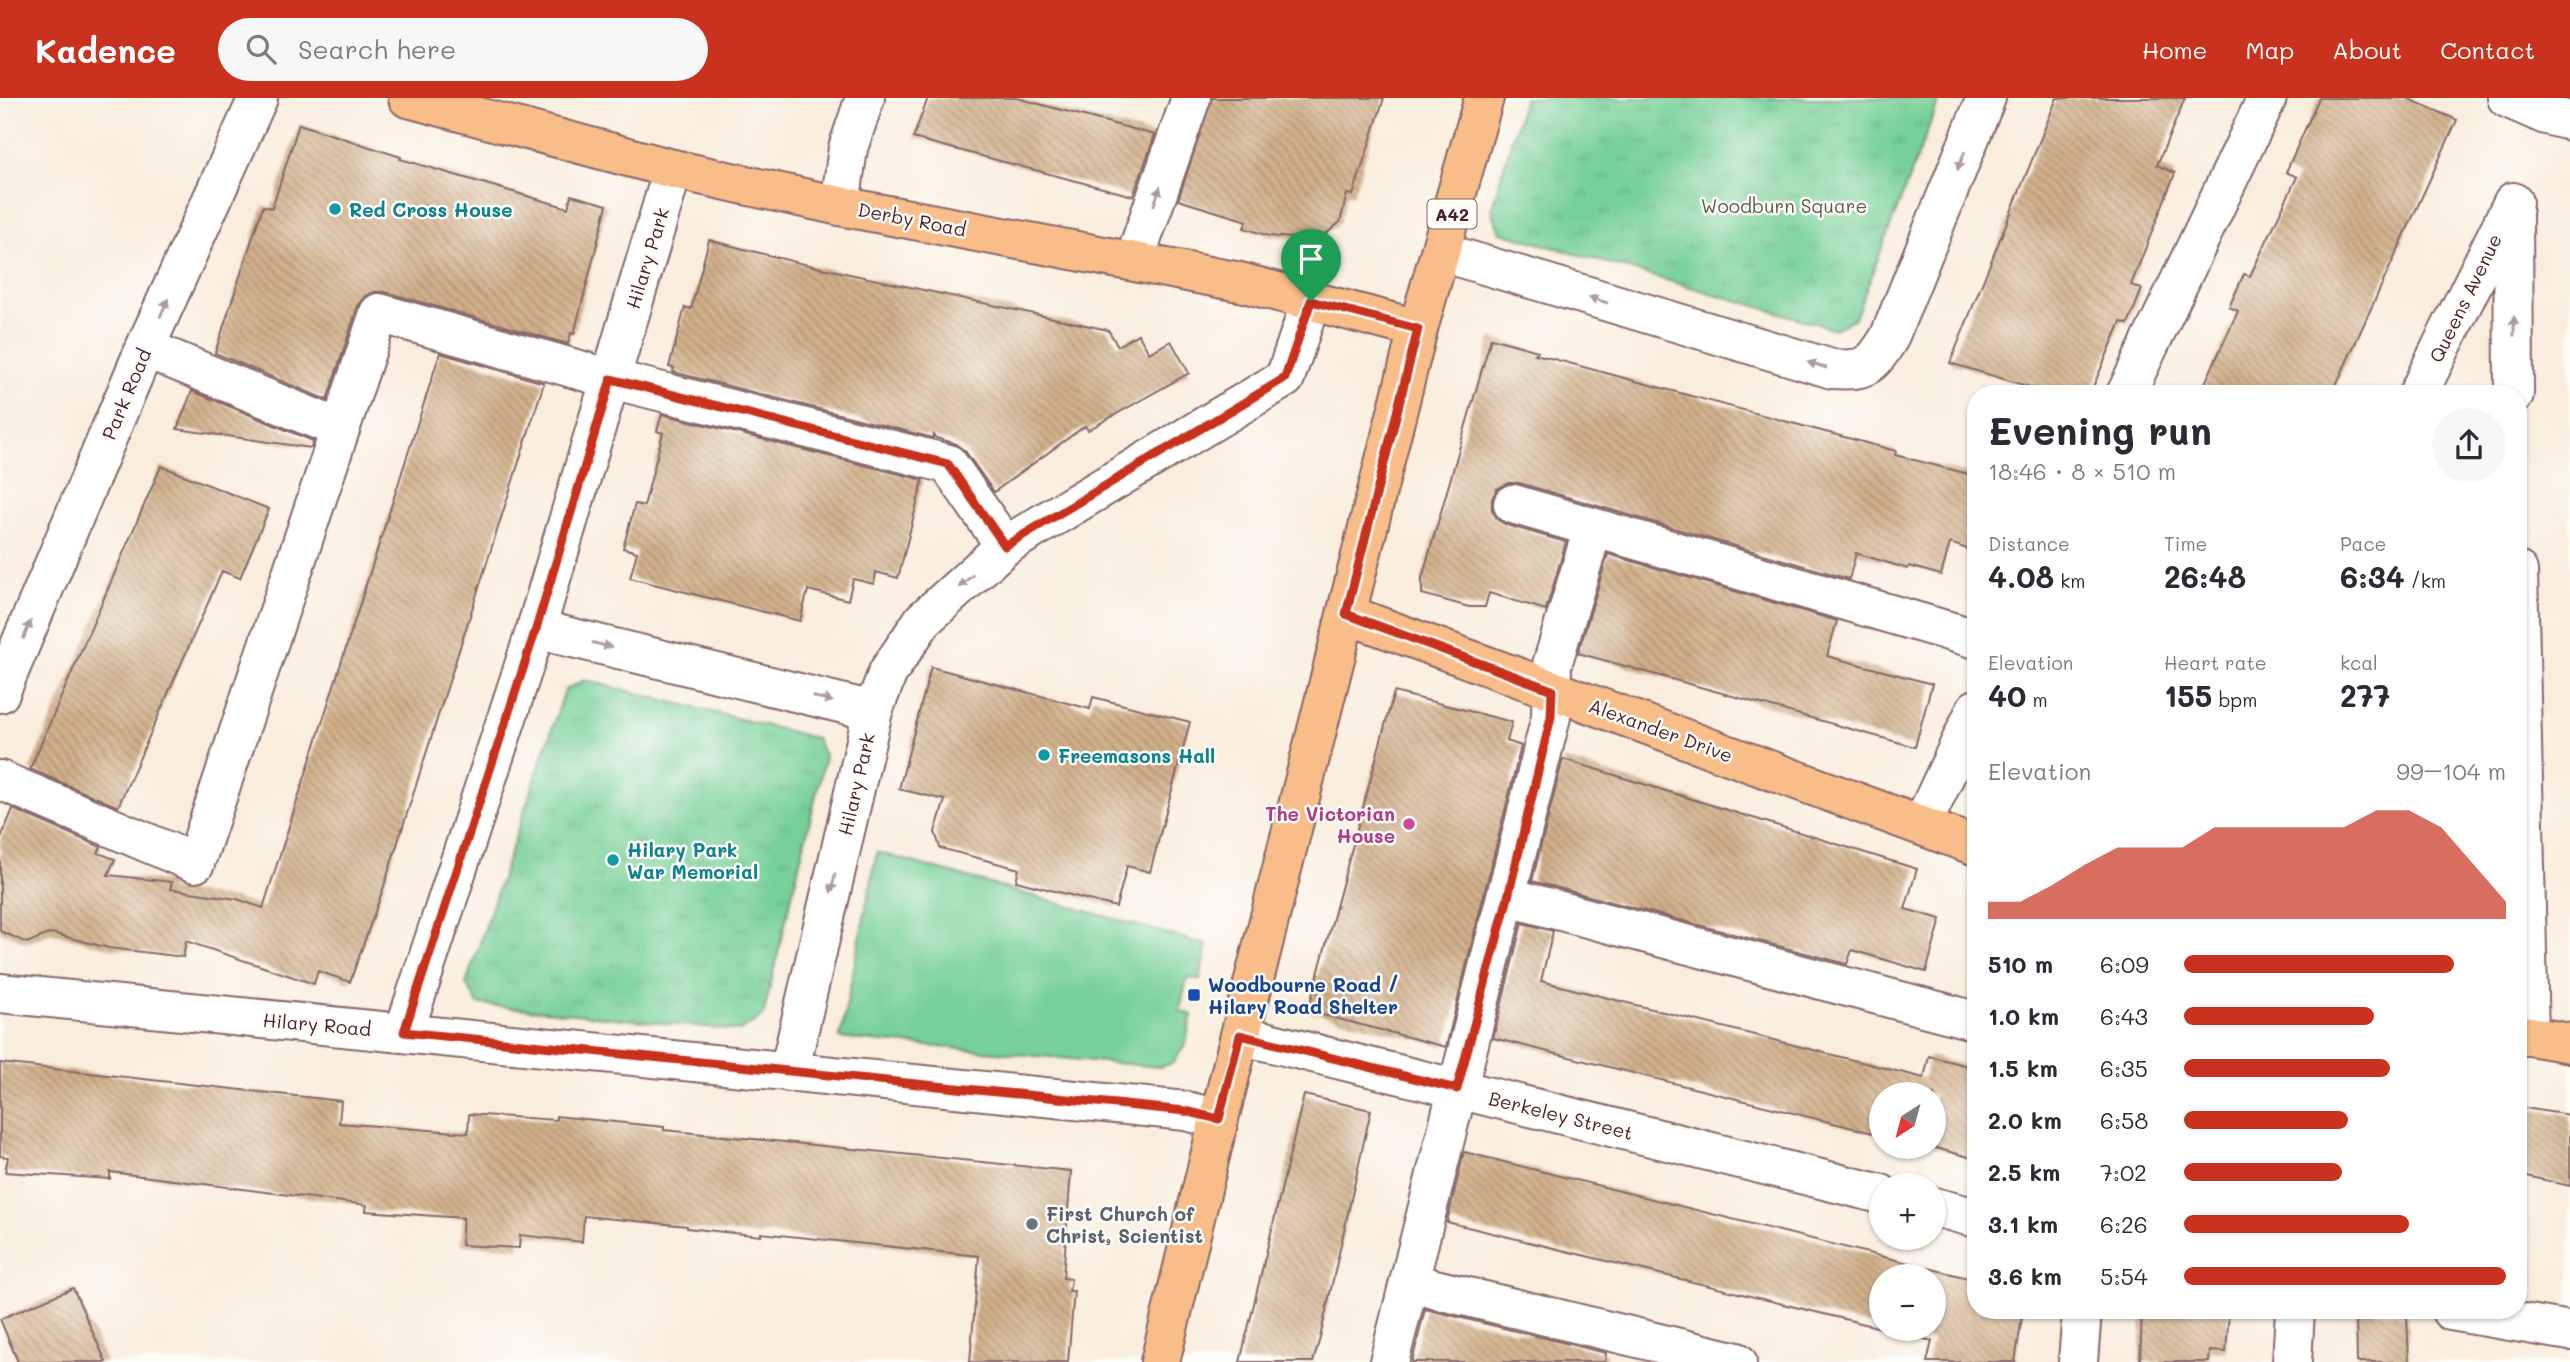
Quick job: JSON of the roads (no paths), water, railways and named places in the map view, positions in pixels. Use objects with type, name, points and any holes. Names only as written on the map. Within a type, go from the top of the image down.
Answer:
[{"type":"main road","name":"Derby Road","points":[[408,98],[673,169],[840,206],[1240,282],[1418,329]]},
{"type":"main road","name":"A42","points":[[1160,1362],[1418,329],[1484,98]]},
{"type":"main road","name":"Alexander Drive","points":[[1346,614],[1967,842]]},
{"type":"main road","points":[[2527,1036],[2570,1043]]},
{"type":"street","name":"Park Road","points":[[0,693],[145,348],[258,98]]},
{"type":"street","points":[[840,206],[848,148],[865,98]]},
{"type":"street","points":[[1134,261],[1191,98]]},
{"type":"street","points":[[1441,252],[1832,369],[1856,371],[1870,363],[1889,338],[1986,98]]},
{"type":"street","points":[[2130,385],[2267,98]]},
{"type":"street","points":[[2507,98],[2546,115],[2570,121]]},
{"type":"street","name":"Hilary Park","points":[[404,1032],[536,629],[673,169]]},
{"type":"street","name":"Queens Avenue","points":[[2422,385],[2513,202],[2514,385]]},
{"type":"street","points":[[873,711],[888,672],[923,620],[1005,546],[1285,378],[1311,301]]},
{"type":"street","points":[[0,780],[195,863],[379,313],[611,379],[948,464],[1005,546]]},
{"type":"street","points":[[145,348],[340,429]]},
{"type":"street","points":[[1513,504],[1967,636]]},
{"type":"street","points":[[1390,1362],[1551,717],[1552,665],[1593,528]]},
{"type":"street","name":"Hilary Park","points":[[536,629],[873,711],[789,1072]]},
{"type":"street","points":[[1922,825],[1967,728]]},
{"type":"street","points":[[1508,897],[1967,1019]]},
{"type":"street","name":"Hilary Road","points":[[0,993],[1185,1111],[1219,1119]]},
{"type":"street","name":"Berkeley Street","points":[[1240,1035],[1869,1191]]},
{"type":"street","points":[[1946,1210],[1967,1216]]},
{"type":"street","points":[[1410,1283],[1737,1362]]},
{"type":"street","points":[[2078,1362],[2081,1319]]},
{"type":"street","points":[[2292,1362],[2295,1319]]},
{"type":"street","points":[[2499,1319],[2570,1331]]},
{"type":"place","name":"Red Cross House","points":[[335,209]]},
{"type":"place","name":"Freemasons Hall","points":[[1044,755]]},
{"type":"place","name":"The Victorian House","points":[[1409,824]]},
{"type":"place","name":"Hilary Park War Memorial","points":[[613,860]]},
{"type":"place","name":"Woodbourne Road / Hilary Road Shelter","points":[[1194,995]]},
{"type":"place","name":"First Church of Christ, Scientist","points":[[1032,1224]]},
{"type":"park label","name":"Woodburn Square","points":[[1784,205]]}]
